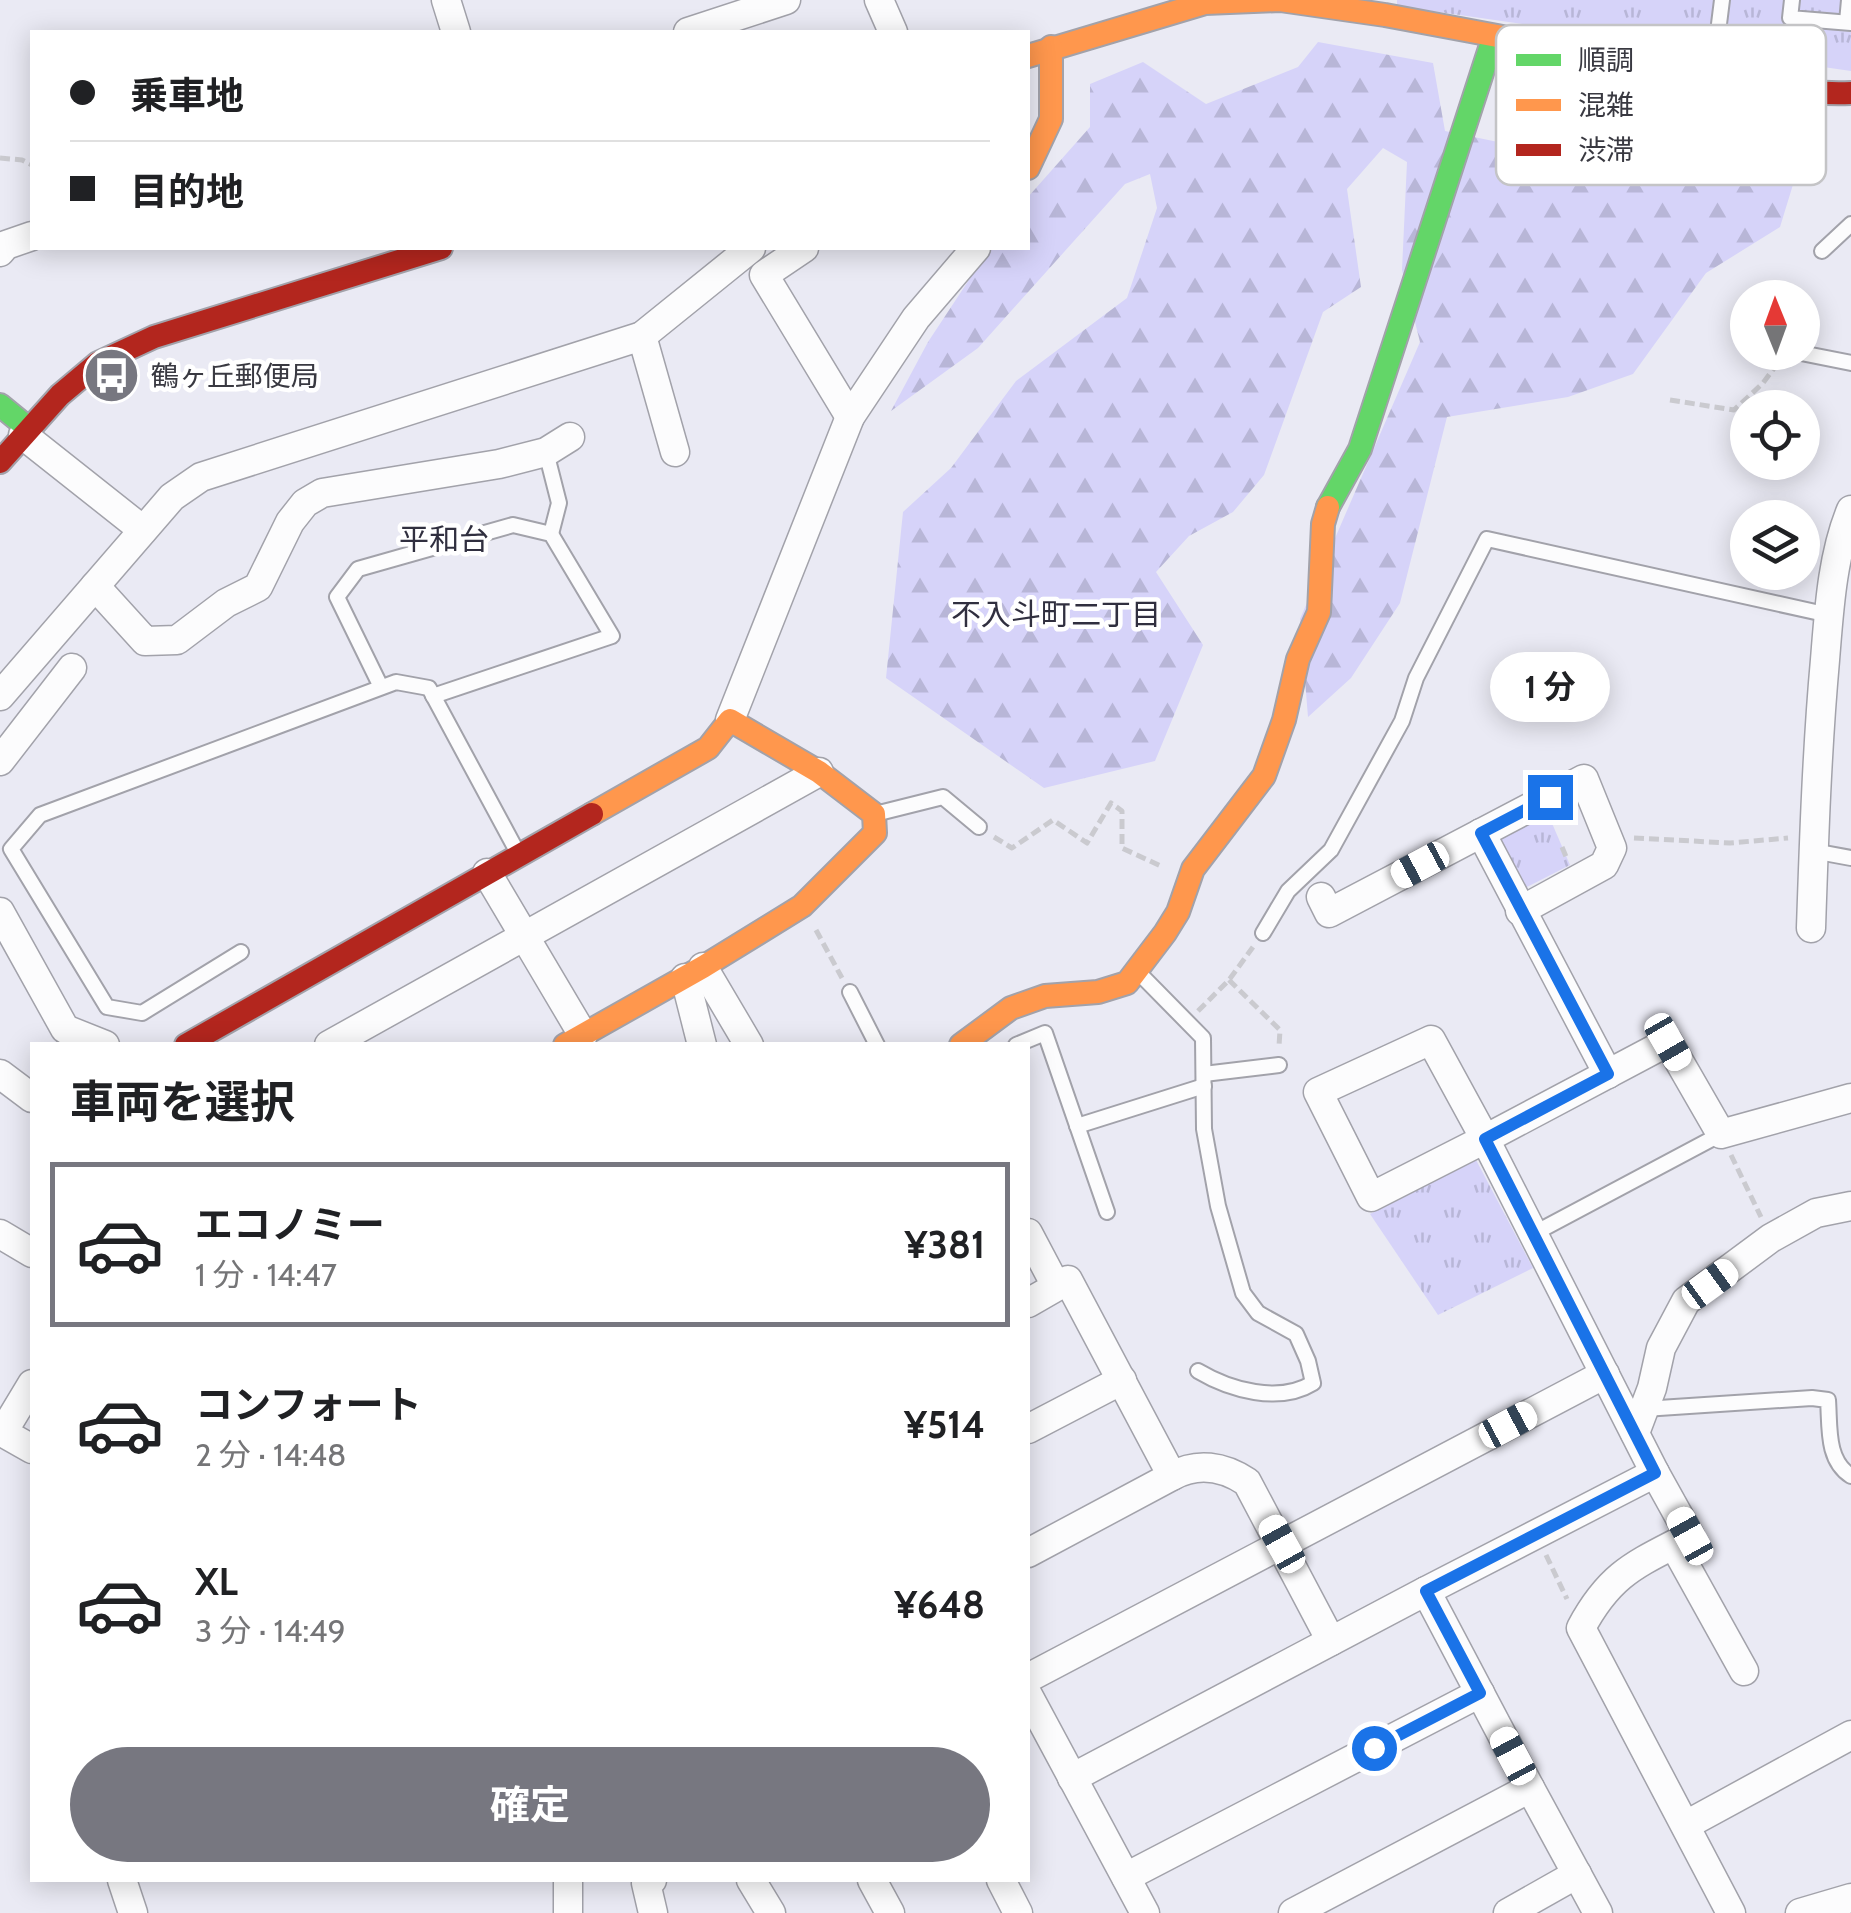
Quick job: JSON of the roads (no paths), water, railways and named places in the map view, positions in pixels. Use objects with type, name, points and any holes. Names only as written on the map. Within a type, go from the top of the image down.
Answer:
[{"type":"street","points":[[446,0],[455,30]]},
{"type":"street","points":[[694,30],[786,0]]},
{"type":"street","points":[[878,0],[892,30]]},
{"type":"street","points":[[965,1042],[1011,1008],[1045,996],[1098,992],[1127,983],[1178,912],[1194,869],[1264,776],[1284,720],[1298,659],[1320,612],[1323,524],[1331,496],[1360,449],[1494,36],[1384,8],[1236,0],[1173,11],[1030,55]]},
{"type":"street","points":[[1030,164],[1051,119],[1051,47]]},
{"type":"street","points":[[1826,94],[1851,93]]},
{"type":"street","points":[[0,252],[6,245],[30,237]]},
{"type":"street","points":[[0,462],[60,395],[98,363],[154,337],[436,250]]},
{"type":"street","points":[[0,696],[172,497],[202,477],[642,336],[748,250]]},
{"type":"street","points":[[801,250],[764,275],[850,417]]},
{"type":"street","points":[[191,1042],[708,748],[730,720],[850,417],[916,318],[974,250]]},
{"type":"street","points":[[642,336],[675,452]]},
{"type":"street","points":[[0,405],[143,530]]},
{"type":"street","points":[[95,586],[145,641],[177,640],[226,603],[258,587],[290,522],[305,502],[322,493],[499,464],[558,444]]},
{"type":"street","points":[[1811,928],[1828,614],[1851,510]]},
{"type":"street","points":[[0,762],[72,668]]},
{"type":"street","points":[[487,873],[524,934],[574,1040],[802,906],[874,834],[874,814],[819,772],[730,720]]},
{"type":"street","points":[[334,1042],[819,772]]},
{"type":"street","points":[[1321,897],[1329,913],[1584,779],[1612,848],[1604,865],[1520,910]]},
{"type":"street","points":[[1481,833],[1608,1074]]},
{"type":"street","points":[[0,912],[65,1028],[98,1042]]},
{"type":"street","points":[[694,972],[702,1042]]},
{"type":"street","points":[[694,972],[747,1042]]},
{"type":"street","points":[[1731,1913],[1582,1628],[1596,1600],[1621,1572],[1690,1536],[1655,1473],[1640,1421],[1605,1374],[1485,1139],[1431,1040],[1318,1092],[1371,1196],[1485,1139],[1668,1042],[1721,1134],[1851,1098]]},
{"type":"street","points":[[0,1074],[30,1096]]},
{"type":"street","points":[[1640,1421],[1660,1348],[1686,1302],[1771,1238],[1816,1213],[1851,1206]]},
{"type":"street","points":[[0,1234],[30,1252]]},
{"type":"street","points":[[1030,1237],[1056,1286]]},
{"type":"street","points":[[1030,1302],[1068,1280],[1172,1476]]},
{"type":"street","points":[[1030,1677],[1605,1374]]},
{"type":"street","points":[[1030,1428],[1122,1380]]},
{"type":"street","points":[[30,1387],[2,1432],[30,1447]]},
{"type":"street","points":[[1030,1552],[1187,1468],[1232,1472],[1247,1482],[1331,1641]]},
{"type":"street","points":[[1072,1778],[1655,1473]]},
{"type":"street","points":[[1674,1545],[1744,1670]]},
{"type":"street","points":[[1426,1591],[1598,1913]]},
{"type":"street","points":[[1126,1877],[1480,1693]]},
{"type":"street","points":[[1030,1699],[1146,1913]]},
{"type":"street","points":[[1686,1825],[1851,1736]]},
{"type":"street","points":[[1293,1913],[1530,1788]]},
{"type":"street","points":[[1508,1913],[1577,1874]]},
{"type":"street","points":[[123,1882],[133,1913]]},
{"type":"street","points":[[568,1882],[568,1913]]},
{"type":"street","points":[[648,1882],[654,1913]]},
{"type":"street","points":[[752,1882],[771,1913]]},
{"type":"street","points":[[873,1882],[890,1913]]},
{"type":"street","points":[[1002,1882],[1018,1913]]},
{"type":"street","points":[[1800,1913],[1851,1898]]},
{"type":"lane","points":[[1719,25],[1722,0]]},
{"type":"lane","points":[[1792,0],[1790,18],[1849,23],[1850,0]]},
{"type":"lane","points":[[1822,251],[1851,224]]},
{"type":"lane","points":[[1820,357],[1851,363]]},
{"type":"lane","points":[[433,696],[612,636],[551,534],[559,503],[558,444]]},
{"type":"lane","points":[[381,687],[337,598],[358,569],[514,525],[551,534]]},
{"type":"lane","points":[[1264,933],[1288,890],[1331,850],[1402,721],[1416,678],[1487,539],[1828,614]]},
{"type":"lane","points":[[241,952],[142,1012],[107,1007],[11,849],[40,814],[396,682],[430,688],[519,856]]},
{"type":"lane","points":[[874,814],[944,797],[979,827]]},
{"type":"lane","points":[[1814,844],[1851,858]]},
{"type":"lane","points":[[1136,970],[1204,1038],[1204,1129],[1218,1206],[1243,1293],[1258,1313],[1296,1334],[1313,1384],[1296,1394],[1267,1393],[1222,1385],[1198,1371]]},
{"type":"lane","points":[[850,992],[875,1042]]},
{"type":"lane","points":[[1023,1042],[1044,1033],[1106,1212]]},
{"type":"lane","points":[[1077,1126],[1204,1080],[1279,1065]]},
{"type":"lane","points":[[1532,1234],[1721,1134]]},
{"type":"lane","points":[[1640,1421],[1812,1398],[1828,1400],[1833,1456],[1851,1476]]},
{"type":"place","name":"鶴ヶ丘郵便局","points":[[112,376]]},
{"type":"district","name":"平和台","points":[[444,540]]},
{"type":"district","name":"不入斗町二丁目","points":[[1056,615]]}]
